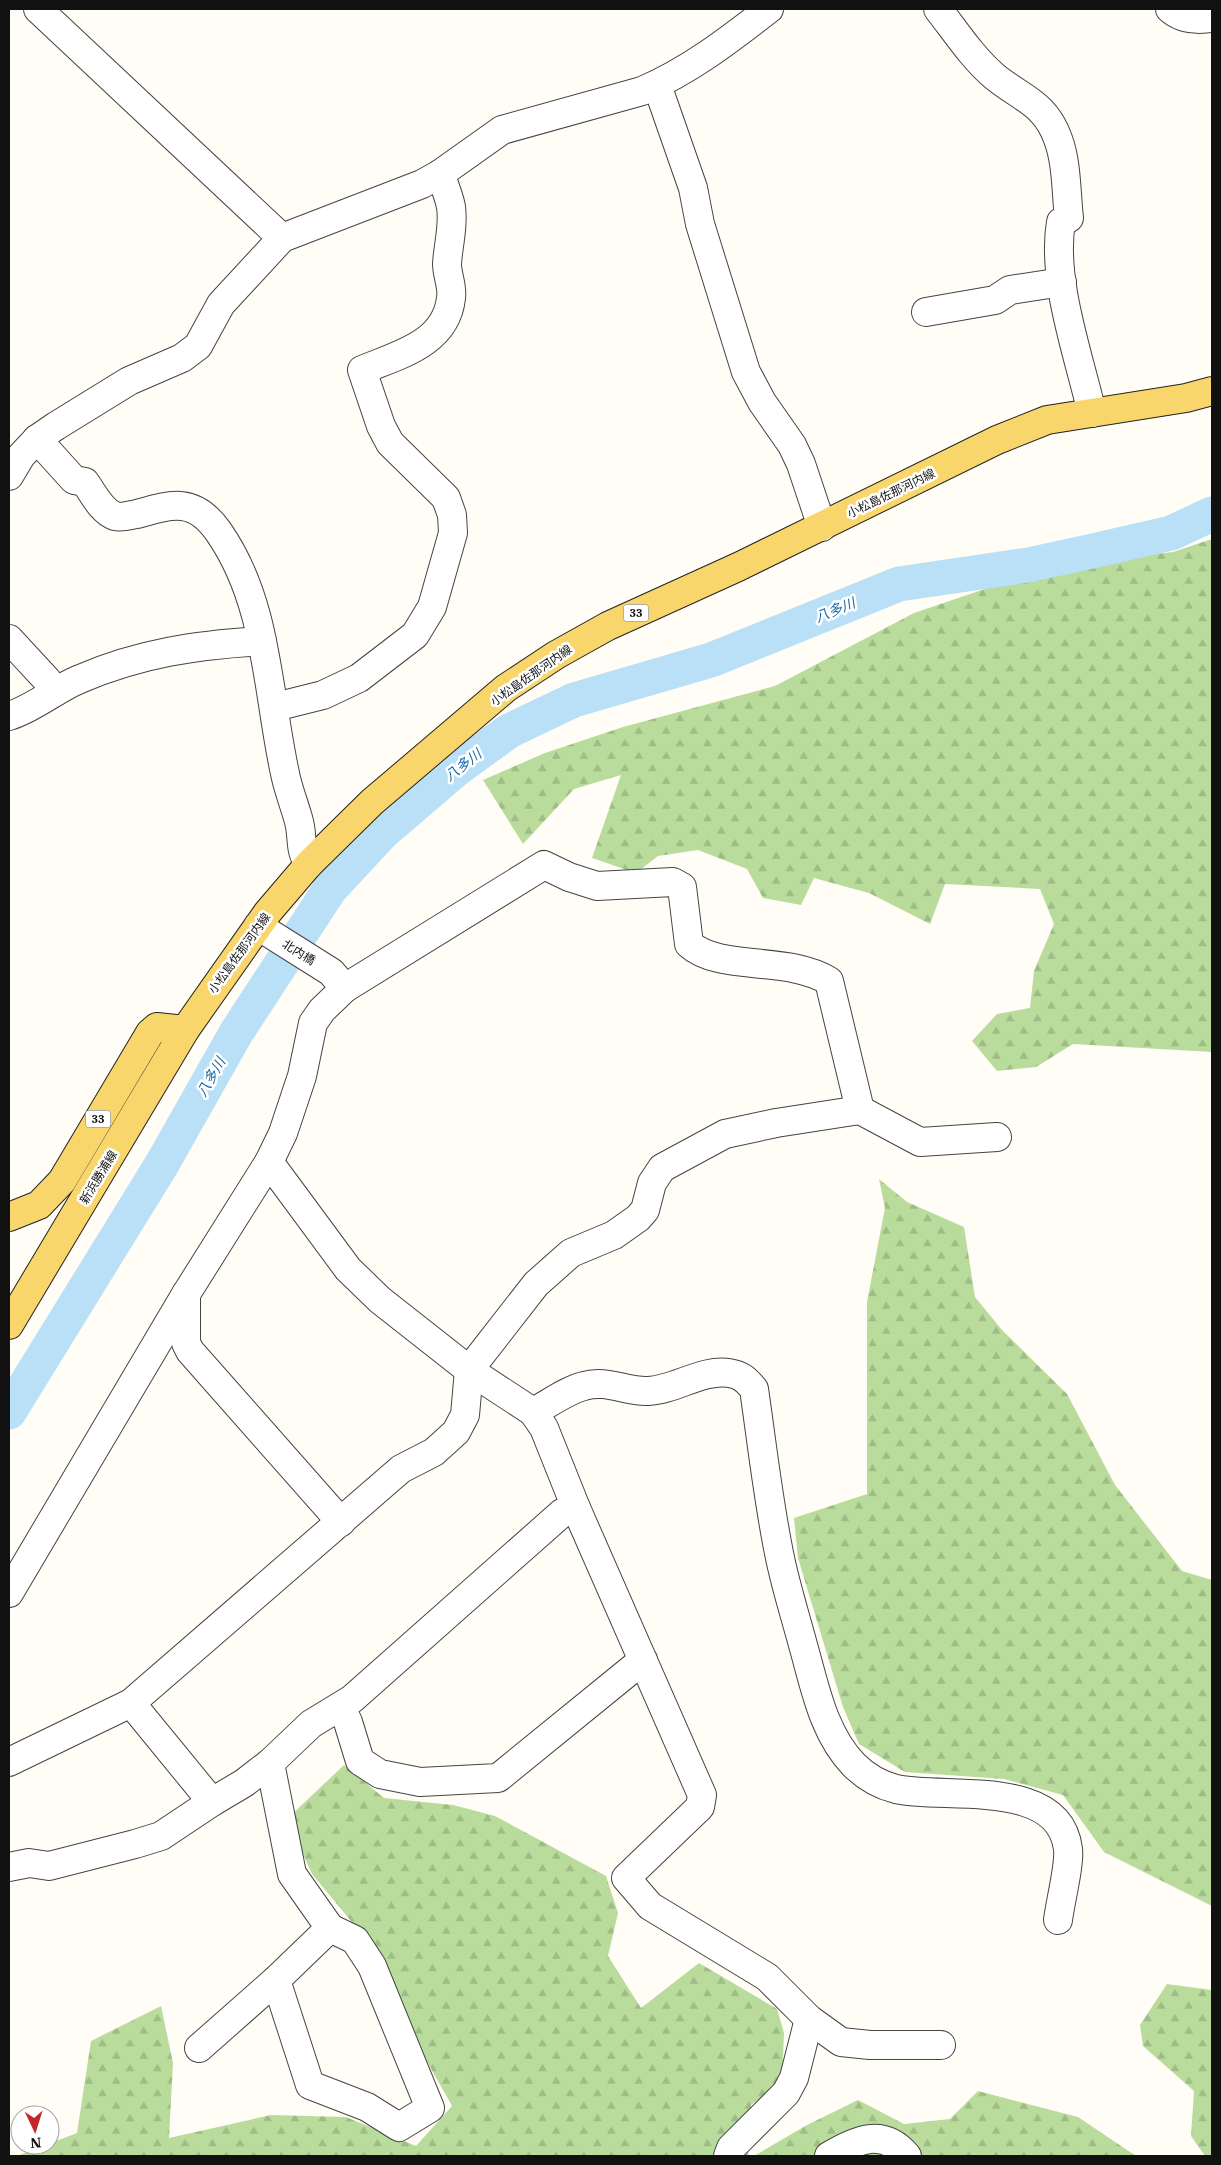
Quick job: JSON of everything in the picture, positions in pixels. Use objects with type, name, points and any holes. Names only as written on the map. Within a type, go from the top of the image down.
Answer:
[{"type":"main road","name":"小松島佐那河内線","points":[[185,1030],[263,929],[310,864],[372,802],[506,688],[556,654],[608,626],[822,527],[997,440],[1047,420],[1186,398],[1212,391]]},
{"type":"main road","name":"33","points":[[9,1217],[39,1205],[62,1181],[150,1033],[157,1027],[185,1030]]},
{"type":"main road","name":"新浜勝浦線","points":[[9,1325],[185,1030]]},
{"type":"street","points":[[38,9],[282,238]]},
{"type":"street","points":[[9,476],[21,456],[37,438],[129,382],[182,358],[198,346],[220,304],[282,238],[422,184],[440,174],[502,130],[642,91],[657,85],[699,61],[769,9]]},
{"type":"street","points":[[938,9],[970,52],[995,77],[1028,97],[1047,117],[1058,138],[1064,161],[1069,218],[1061,222],[1058,240],[1062,282],[1092,413]]},
{"type":"street","points":[[1170,9],[1174,13],[1197,20],[1212,18]]},
{"type":"street","points":[[657,85],[693,188],[700,224],[746,372],[795,451],[822,527]]},
{"type":"street","points":[[275,707],[323,695],[359,678],[394,653],[415,634],[432,607],[453,534],[452,515],[446,498],[434,484],[390,443],[381,426],[362,370],[422,345],[438,332],[449,315],[452,296],[447,265],[451,206],[440,174]]},
{"type":"street","points":[[926,312],[995,300],[1010,290],[1062,282]]},
{"type":"street","points":[[37,438],[74,480],[85,482],[103,508],[114,516],[127,516],[169,505],[187,505],[202,513],[218,531],[241,573],[254,605],[275,707],[286,778],[300,823],[302,854],[310,864]]},
{"type":"street","points":[[9,639],[47,680],[55,692]]},
{"type":"street","points":[[9,716],[30,708],[66,684],[133,658],[181,648],[262,641]]},
{"type":"street","points":[[9,1593],[186,1294],[269,1162],[283,1133],[302,1076],[313,1024],[338,980],[544,865],[569,877],[597,886],[673,882],[682,887],[689,944],[699,953],[728,959],[792,966],[816,973],[829,981],[860,1110]]},
{"type":"street","name":"北内橋","points":[[263,929],[338,980]]},
{"type":"street","points":[[9,1762],[131,1704],[401,1469],[434,1452],[456,1432],[465,1416],[469,1370],[536,1284],[571,1254],[614,1235],[638,1218],[645,1210],[652,1183],[662,1168],[725,1134],[776,1123],[860,1110],[920,1142],[997,1137]]},
{"type":"street","points":[[269,1162],[348,1269],[380,1300],[469,1370],[533,1412],[544,1428],[576,1508],[702,1795],[700,1807],[626,1878],[650,1906],[767,1976],[809,2019],[841,2042],[870,2045],[941,2045]]},
{"type":"street","points":[[186,1294],[186,1343],[190,1351],[341,1522]]},
{"type":"street","points":[[533,1412],[582,1386],[599,1383],[645,1391],[665,1390],[710,1374],[727,1372],[743,1376],[754,1389],[779,1554],[818,1700],[834,1742],[855,1766],[873,1781],[881,1784],[897,1789],[1014,1798],[1036,1806],[1050,1816],[1062,1831],[1068,1850],[1058,1920]]},
{"type":"street","points":[[9,1867],[29,1863],[49,1866],[161,1836],[244,1783],[311,1724],[340,1707],[562,1513],[576,1508]]},
{"type":"street","points":[[340,1707],[348,1722],[360,1761],[380,1774],[420,1782],[498,1778],[643,1660]]},
{"type":"street","points":[[131,1704],[212,1802]]},
{"type":"street","points":[[270,1762],[292,1874],[330,1928],[356,1940],[372,1966],[430,2108],[399,2127],[367,2107],[310,2085],[276,1980]]},
{"type":"street","points":[[199,2048],[276,1980],[330,1928]]},
{"type":"street","points":[[728,2156],[731,2148],[786,2093],[794,2078],[809,2019]]},
{"type":"street","points":[[829,2156],[852,2142],[874,2138],[898,2145],[907,2156]]},
{"type":"green space","points":[[1212,539],[1212,1052],[1073,1044],[1036,1067],[997,1071],[972,1041],[997,1014],[1030,1008],[1034,971],[1054,924],[1040,889],[945,884],[930,924],[869,893],[814,878],[801,905],[763,898],[747,869],[698,850],[658,856],[636,873],[592,858],[621,775],[574,789],[523,844],[483,780],[545,753],[623,727],[775,686],[914,613],[1059,564],[1173,552]]},
{"type":"green space","points":[[879,1179],[907,1202],[964,1227],[975,1297],[1002,1330],[1067,1394],[1115,1485],[1182,1571],[1212,1580],[1212,1906],[1104,1852],[1063,1795],[1004,1779],[905,1772],[859,1744],[843,1707],[798,1558],[794,1518],[867,1494],[867,1302],[885,1208]]},
{"type":"green space","points":[[344,1765],[384,1798],[453,1805],[495,1816],[606,1876],[618,1913],[608,1956],[641,2008],[699,1963],[777,2009],[784,2033],[782,2082],[751,2105],[748,2156],[17,2156],[60,2155],[60,2140],[77,2133],[91,2041],[161,2006],[173,2063],[169,2138],[271,2115],[346,2117],[416,2146],[452,2106],[420,2049],[380,1956],[312,1874],[287,1819]]},
{"type":"green space","points":[[1167,1984],[1212,1990],[1212,2156],[1205,2156],[1191,2136],[1194,2091],[1143,2046],[1140,2025]]},
{"type":"green space","points":[[978,2091],[1078,2117],[1136,2156],[754,2156],[807,2125],[858,2100],[904,2124],[950,2119]]},
{"type":"waterway","name":"八多川","points":[[9,1412],[162,1164],[236,1033],[330,889],[382,833],[458,768],[509,731],[574,700],[711,660],[899,584],[1028,565],[1088,552],[1171,533],[1212,514]]}]
